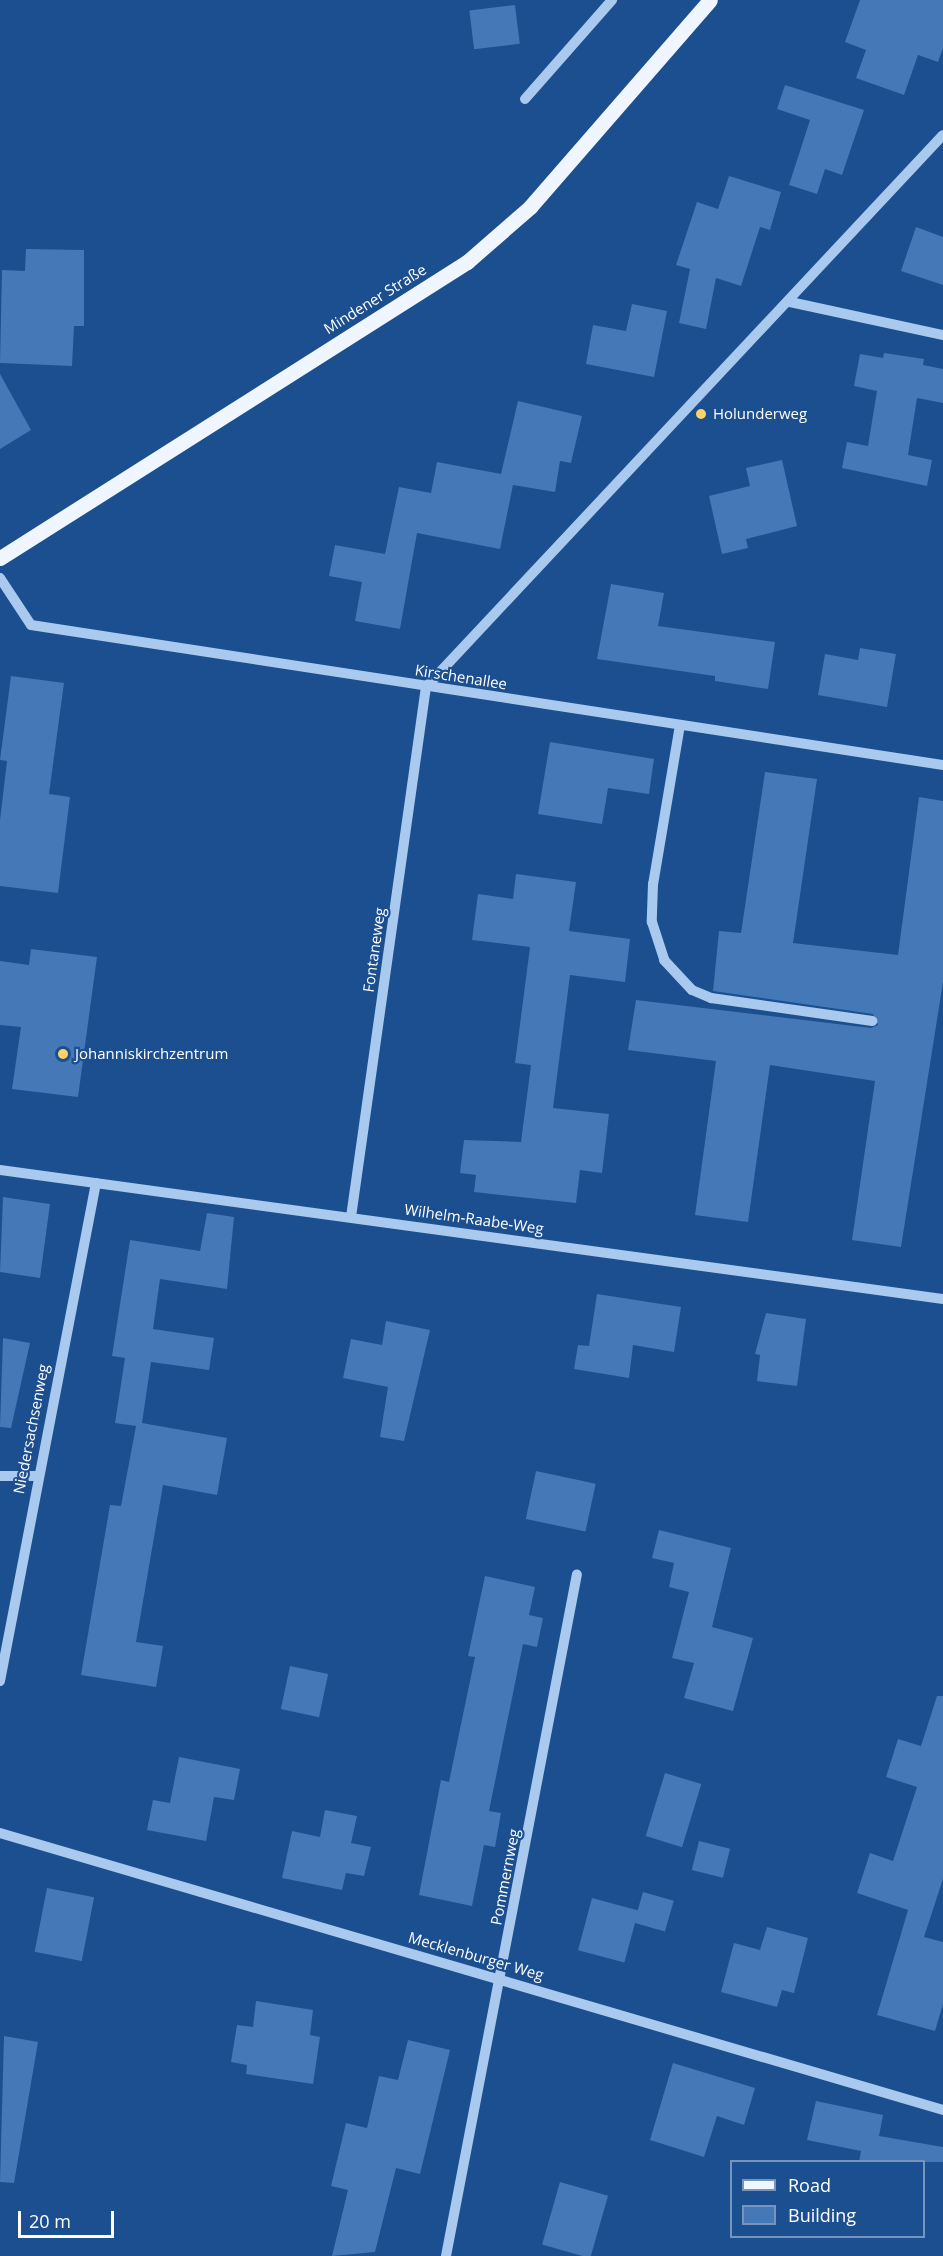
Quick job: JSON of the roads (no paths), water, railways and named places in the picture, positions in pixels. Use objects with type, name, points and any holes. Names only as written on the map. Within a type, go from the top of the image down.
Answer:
[{"type":"main road","name":"Mindener Straße","points":[[0,558],[466,262],[530,207],[710,0]]},
{"type":"street","points":[[525,99],[612,0]]},
{"type":"street","points":[[426,687],[790,302],[943,135]]},
{"type":"street","points":[[790,302],[943,334]]},
{"type":"street","name":"Kirschenallee","points":[[0,578],[32,625],[943,765]]},
{"type":"street","name":"Fontaneweg","points":[[351,1217],[426,687]]},
{"type":"street","points":[[680,725],[653,884],[652,922],[664,960],[692,990],[711,998],[872,1021]]},
{"type":"street","name":"Wilhelm-Raabe-Weg","points":[[0,1170],[943,1299]]},
{"type":"street","name":"Niedersachsenweg","points":[[0,1681],[37,1476],[96,1183]]},
{"type":"street","points":[[0,1476],[37,1476]]},
{"type":"street","name":"Pommernweg","points":[[446,2256],[577,1574]]},
{"type":"street","name":"Mecklenburger Weg","points":[[0,1833],[501,1978],[943,2110]]},
{"type":"place","name":"Holunderweg","points":[[701,414]]},
{"type":"place","name":"Johanniskirchzentrum","points":[[63,1054]]}]
